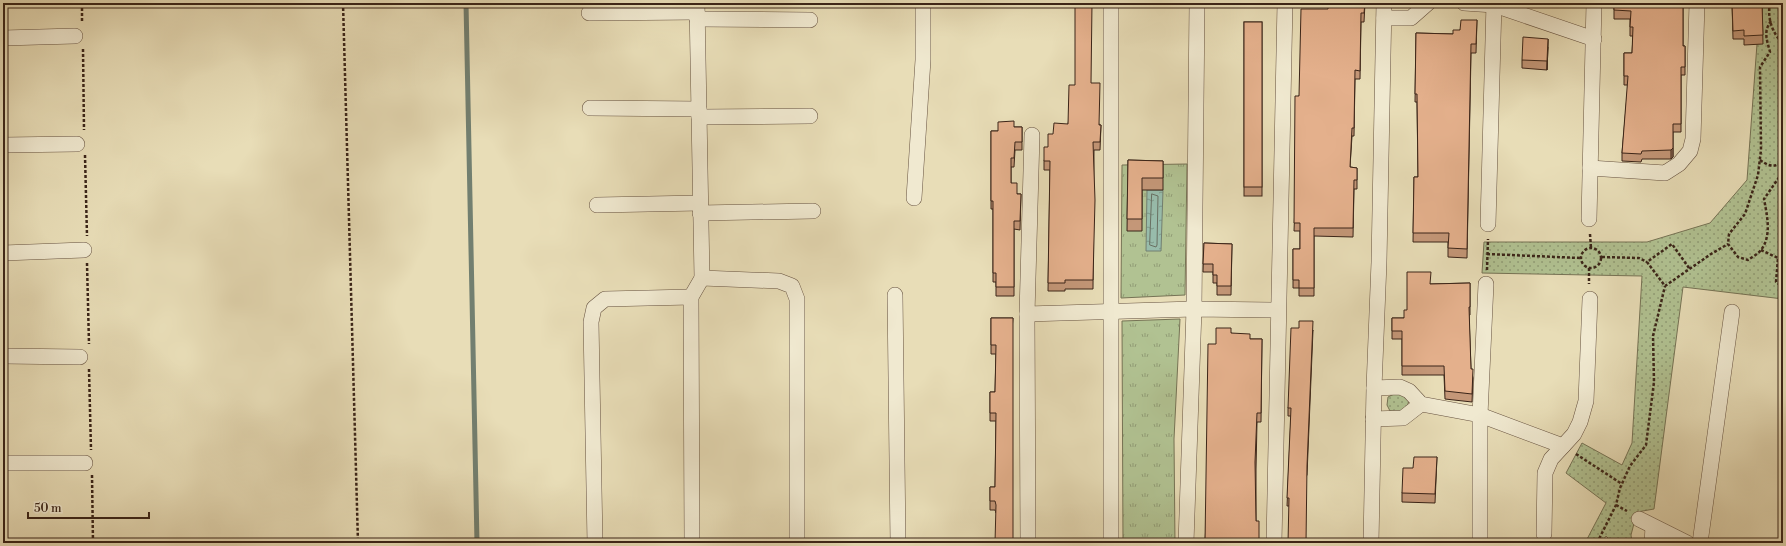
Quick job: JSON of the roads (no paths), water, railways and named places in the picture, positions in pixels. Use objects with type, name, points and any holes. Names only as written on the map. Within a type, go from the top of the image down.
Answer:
[{"type":"street","points":[[914,198],[923,60],[923,3]]},
{"type":"street","points":[[1111,3],[1111,543]]},
{"type":"street","points":[[1186,543],[1194,309],[1197,3]]},
{"type":"street","points":[[1274,543],[1285,3]]},
{"type":"street","points":[[1372,543],[1373,419],[1379,262],[1384,10],[1411,18],[1428,3]]},
{"type":"street","points":[[1464,3],[1494,4],[1594,39]]},
{"type":"street","points":[[1589,219],[1594,3]]},
{"type":"street","points":[[1590,168],[1665,173],[1679,164],[1690,151],[1693,139],[1697,3]]},
{"type":"street","points":[[1488,224],[1494,4]]},
{"type":"street","points":[[692,543],[691,296],[702,278],[697,11]]},
{"type":"street","points":[[589,13],[697,11],[810,20]]},
{"type":"street","points":[[3,38],[80,35]]},
{"type":"street","points":[[590,108],[810,116]]},
{"type":"street","points":[[1028,543],[1027,314],[1032,135]]},
{"type":"street","points":[[3,145],[82,145]]},
{"type":"street","points":[[597,205],[813,211]]},
{"type":"street","points":[[3,253],[86,250]]},
{"type":"street","points":[[702,278],[779,281],[792,286],[797,299],[797,543]]},
{"type":"street","points":[[1480,543],[1480,415],[1486,284]]},
{"type":"street","points":[[896,295],[898,543]]},
{"type":"street","points":[[595,543],[591,322],[594,308],[605,298],[691,296]]},
{"type":"street","points":[[1544,534],[1545,473],[1551,459],[1574,434],[1580,422],[1586,401],[1590,299]]},
{"type":"street","points":[[1027,314],[1194,309],[1278,310]]},
{"type":"street","points":[[1700,543],[1732,312]]},
{"type":"street","points":[[3,356],[80,357]]},
{"type":"street","points":[[1374,388],[1400,387],[1409,391],[1421,404],[1480,415],[1563,446]]},
{"type":"street","points":[[1373,419],[1403,418],[1421,404]]},
{"type":"street","points":[[3,463],[89,463]]},
{"type":"street","points":[[1639,519],[1687,543]]},
{"type":"street","points":[[1652,543],[1653,527]]},
{"type":"water","points":[[1147,190],[1163,190],[1161,251],[1146,251]]},
{"type":"waterway","points":[[466,3],[477,543]]}]
